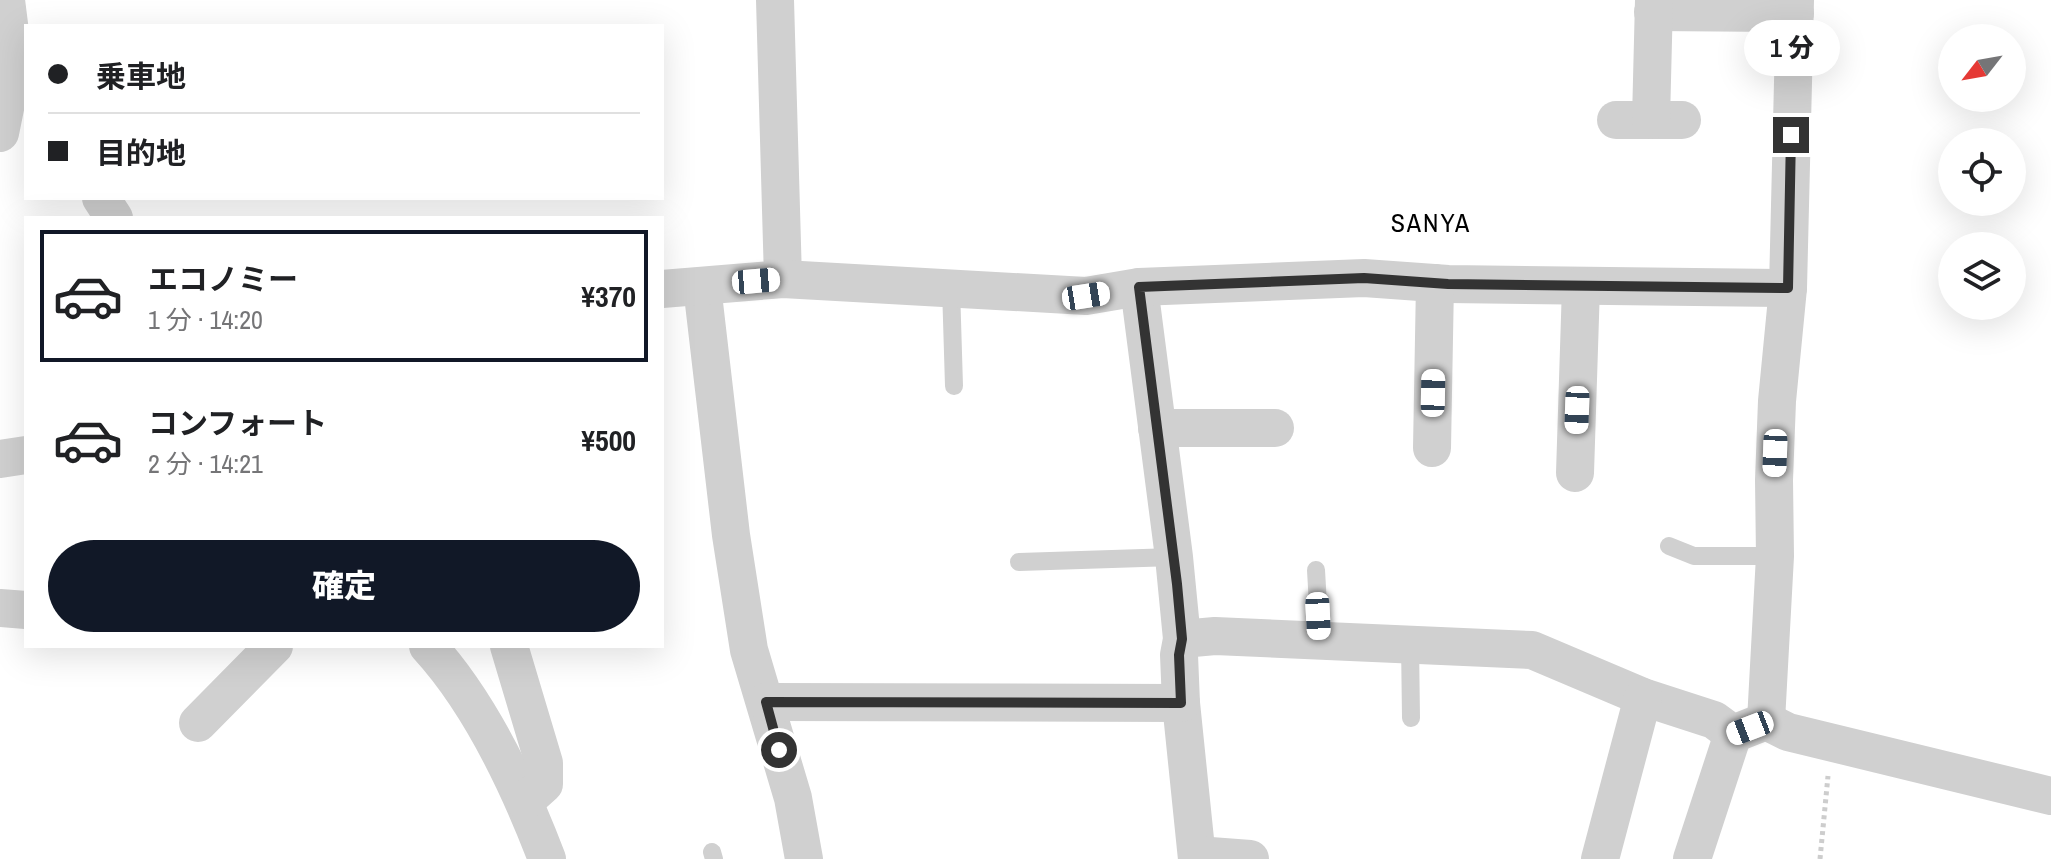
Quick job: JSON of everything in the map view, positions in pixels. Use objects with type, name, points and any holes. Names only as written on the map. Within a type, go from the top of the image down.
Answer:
[{"type":"street","points":[[0,133],[20,73],[6,0]]},
{"type":"street","points":[[775,0],[783,279]]},
{"type":"street","points":[[1650,120],[1654,6],[1795,6],[1788,288],[1777,401],[1774,480],[1775,556],[1750,728],[1692,859]]},
{"type":"street","points":[[664,289],[783,279],[1086,296],[1139,287],[1364,278],[1435,283],[1788,288]]},
{"type":"street","points":[[1432,448],[1435,283]]},
{"type":"street","points":[[702,286],[733,550],[749,650],[793,798],[804,859]]},
{"type":"street","points":[[1574,473],[1581,286]]},
{"type":"street","points":[[1139,287],[1174,557],[1182,639],[1179,655],[1181,703],[1197,857],[1250,859]]},
{"type":"street","points":[[1157,428],[1275,428]]},
{"type":"street","points":[[0,459],[24,455]]},
{"type":"street","points":[[0,608],[24,610]]},
{"type":"street","points":[[1182,639],[1215,636],[1532,650],[1643,697],[1714,720],[1788,732],[2051,796]]},
{"type":"street","points":[[198,723],[272,648]]},
{"type":"street","points":[[430,648],[458,683],[525,801],[547,859]]},
{"type":"street","points":[[510,648],[544,763],[544,784],[525,801]]},
{"type":"street","points":[[1600,859],[1643,697]]},
{"type":"street","points":[[766,702],[1181,703]]},
{"type":"lane","points":[[951,287],[954,386]]},
{"type":"lane","points":[[1669,546],[1694,556],[1775,556]]},
{"type":"lane","points":[[1019,562],[1174,557]]},
{"type":"lane","points":[[1316,570],[1320,640]]},
{"type":"lane","points":[[1410,643],[1411,718]]},
{"type":"path","points":[[1820,859],[1831,743]]},
{"type":"district","name":"SANYA","points":[[1431,222]]},
{"type":"route","points":[[779,750],[766,702],[1181,703],[1179,655],[1182,639],[1177,584],[1139,287],[1364,278],[1448,284],[1788,288],[1791,135]]}]
